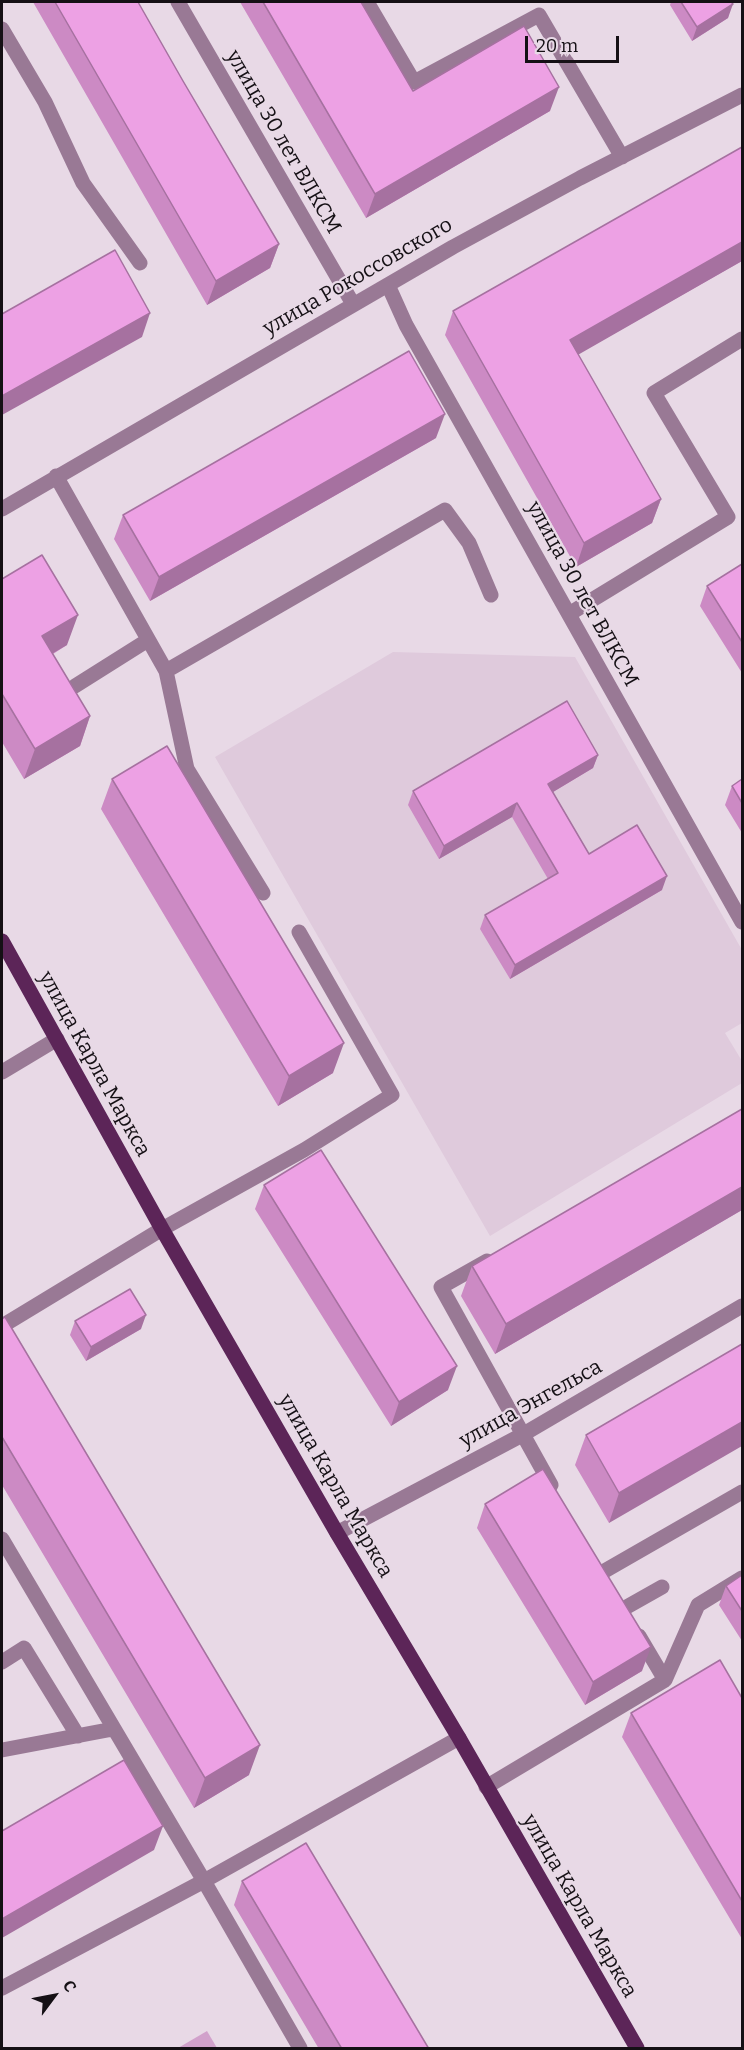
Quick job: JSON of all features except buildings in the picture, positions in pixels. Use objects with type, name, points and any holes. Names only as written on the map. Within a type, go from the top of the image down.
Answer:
[{"type":"main road","name":"улица Карла Маркса","points":[[2,941],[162,1229],[638,2049]]},
{"type":"street","name":"улица 30 лет ВЛКСМ","points":[[178,2],[352,304]]},
{"type":"street","points":[[367,2],[414,82],[539,15],[622,157]]},
{"type":"street","points":[[2,29],[45,102],[83,183],[140,263]]},
{"type":"street","name":"улица Рокоссовского","points":[[2,508],[453,247],[742,95]]},
{"type":"street","name":"улица 30 лет ВЛКСМ","points":[[388,285],[406,325],[742,922]]},
{"type":"street","points":[[728,518],[654,393],[742,339]]},
{"type":"street","points":[[56,476],[166,671],[186,769],[263,893]]},
{"type":"street","points":[[166,671],[446,510],[469,543],[492,595]]},
{"type":"street","points":[[569,614],[742,510]]},
{"type":"street","points":[[75,686],[148,640]]},
{"type":"street","points":[[2,1326],[162,1229],[304,1150],[392,1095],[299,932]]},
{"type":"street","points":[[2,1072],[57,1039]]},
{"type":"street","points":[[502,1253],[441,1287],[556,1494]]},
{"type":"street","name":"улица Энгельса","points":[[337,1533],[522,1435],[742,1306]]},
{"type":"street","points":[[601,1572],[742,1492]]},
{"type":"street","points":[[2,1539],[204,1881],[300,2049]]},
{"type":"street","points":[[486,1787],[666,1680],[698,1605],[742,1578]]},
{"type":"street","points":[[662,1587],[620,1604],[666,1680]]},
{"type":"street","points":[[2,1662],[24,1648],[78,1736]]},
{"type":"street","points":[[2,1750],[113,1729]]},
{"type":"street","points":[[2,1988],[204,1881],[275,1848],[459,1738]]},
{"type":"shaded area","points":[[393,652],[575,657],[742,950],[742,1023],[725,1033],[742,1061],[742,1083],[490,1236],[215,757]]},
{"type":"shaded area","points":[[207,2031],[217,2048],[178,2048]]}]
